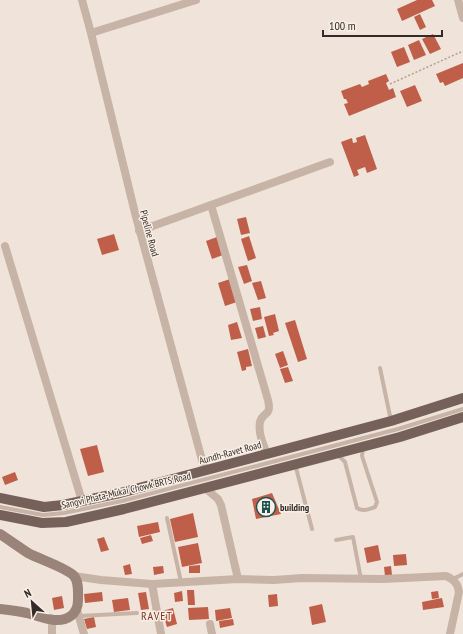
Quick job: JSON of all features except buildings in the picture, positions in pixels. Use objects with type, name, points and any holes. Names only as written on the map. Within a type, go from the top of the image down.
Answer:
[{"type":"main road","name":"Aundh-Ravet Road","points":[[0,498],[44,507],[63,505],[120,493],[391,421],[463,398]]},
{"type":"main road","points":[[0,515],[42,523],[66,522],[124,509],[400,437],[463,417]]},
{"type":"main road","points":[[0,534],[28,552],[68,571],[74,576],[78,584],[78,613],[60,620],[52,620],[26,613],[0,609]]},
{"type":"street","name":"Pipeline Road","points":[[82,0],[139,231],[205,471]]},
{"type":"street","points":[[91,33],[196,0]]},
{"type":"street","points":[[458,0],[463,18]]},
{"type":"street","points":[[139,231],[330,162]]},
{"type":"street","points":[[211,205],[270,407],[268,412],[260,421],[261,438],[267,454]]},
{"type":"street","points":[[5,246],[82,501]]},
{"type":"street","points":[[205,488],[218,499],[221,505],[238,579]]},
{"type":"street","points":[[74,576],[101,580],[152,584],[238,579],[361,579],[446,576],[453,579],[459,586],[450,634]]},
{"type":"street","points":[[152,584],[161,634]]},
{"type":"street","points":[[78,613],[84,634]]},
{"type":"street","points":[[52,620],[52,634]]},
{"type":"street","points":[[210,624],[212,634]]},
{"type":"lane","points":[[380,368],[391,421]]},
{"type":"lane","name":"Sangvi Phata-Mukai Chowk BRTS Road","points":[[0,507],[43,515],[72,512],[122,501],[382,433],[463,409]]},
{"type":"lane","points":[[333,454],[340,457],[345,462],[357,508],[365,510],[375,507],[378,502],[362,456],[364,446]]},
{"type":"lane","points":[[295,464],[312,529]]},
{"type":"lane","points":[[167,518],[181,583]]},
{"type":"lane","points":[[336,540],[353,537],[361,579]]},
{"type":"lane","points":[[453,579],[463,574]]},
{"type":"lane","points":[[78,613],[137,613]]},
{"type":"path","points":[[390,84],[463,51]]},
{"type":"place","name":"building","points":[[266,507]]},
{"type":"district","name":"RAVET","points":[[157,616]]}]
